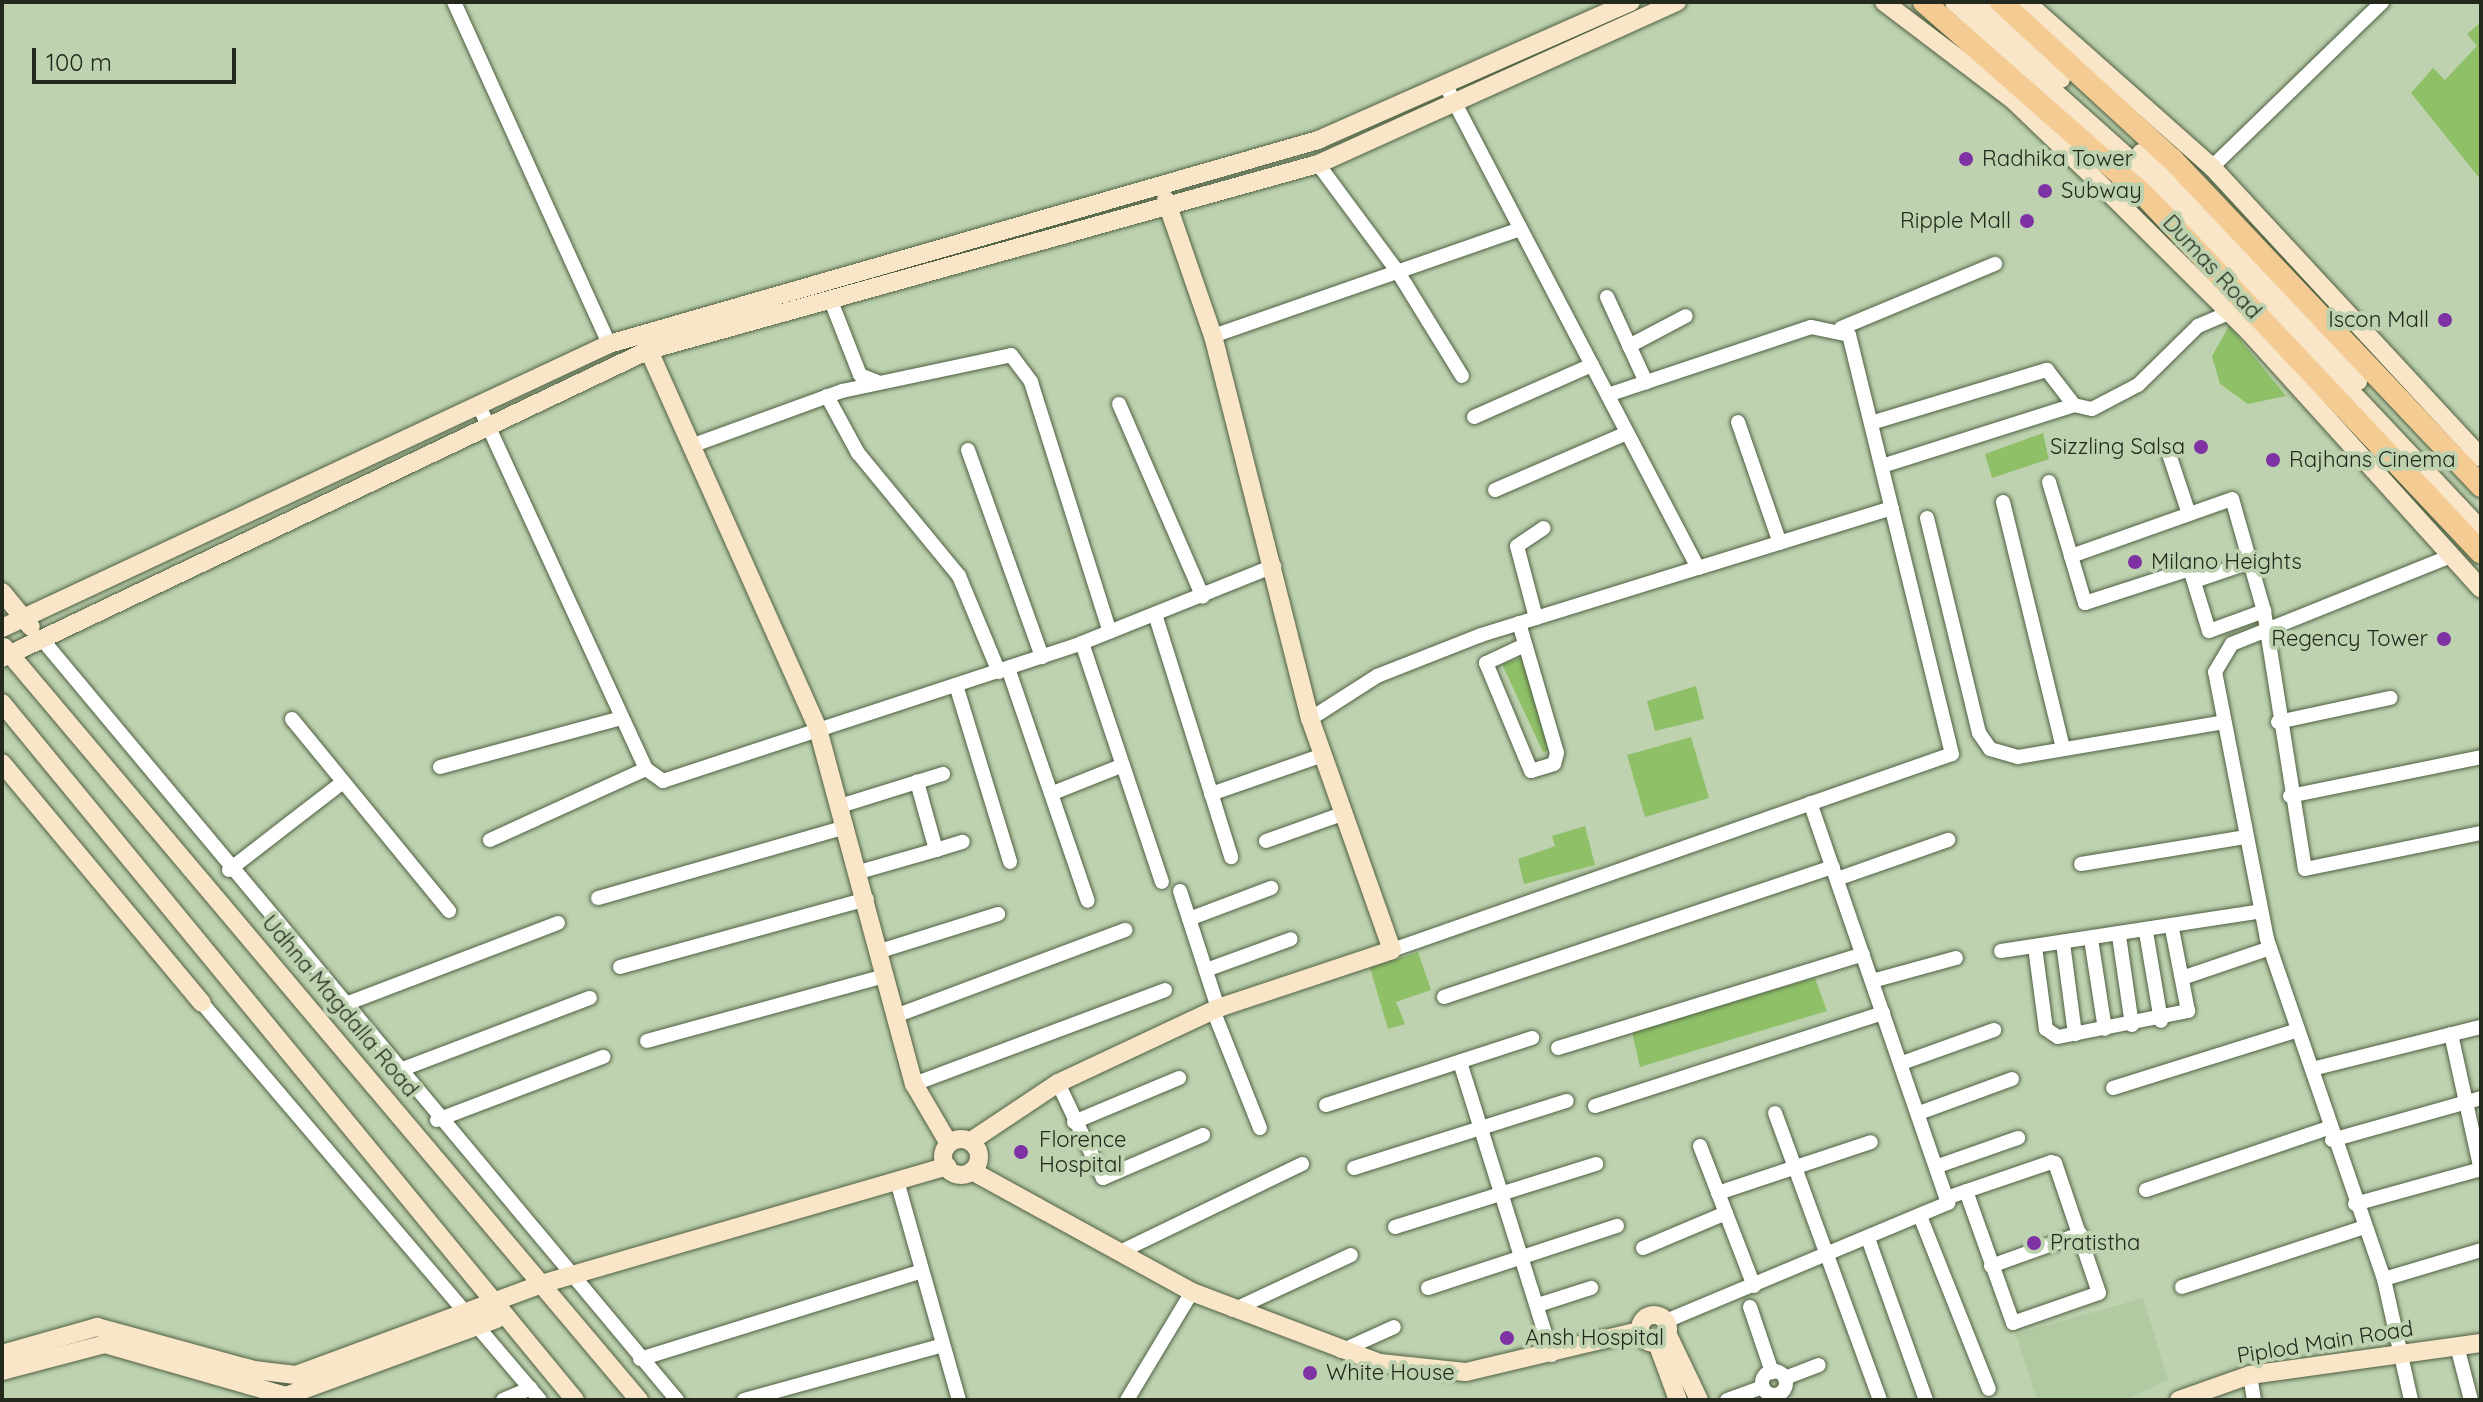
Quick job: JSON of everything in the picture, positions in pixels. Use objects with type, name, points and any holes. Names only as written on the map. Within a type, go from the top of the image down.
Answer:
[{"type":"main road","name":"Dumas Road","points":[[1924,2],[2146,197],[2481,552]]},
{"type":"main road","name":"Dumas Road","points":[[2001,2],[2172,159],[2481,486]]},
{"type":"street","points":[[454,2],[609,344]]},
{"type":"street","points":[[2,628],[645,342],[1318,140],[1631,2]]},
{"type":"street","points":[[4,652],[41,638],[484,414],[609,344],[645,342],[831,301],[1169,210],[1318,164],[1456,107],[1677,2]]},
{"type":"street","points":[[1884,2],[2012,99],[2226,314],[2448,557],[2481,589]]},
{"type":"street","points":[[1954,2],[2144,172],[2481,529]]},
{"type":"street","points":[[1977,2],[2164,174],[2481,513]]},
{"type":"street","points":[[2026,2],[2212,167],[2481,458]]},
{"type":"street","points":[[2212,167],[2382,2]]},
{"type":"street","points":[[1446,86],[1517,230],[1698,568]]},
{"type":"street","points":[[1318,164],[1398,272],[1462,376]]},
{"type":"street","points":[[1163,189],[1213,336],[1274,566],[1310,719],[1392,950]]},
{"type":"street","points":[[1213,336],[1517,230]]},
{"type":"street","points":[[1608,395],[1811,327],[1841,328],[1995,264]]},
{"type":"street","points":[[1607,297],[1646,382]]},
{"type":"street","points":[[831,301],[860,375],[877,383]]},
{"type":"street","points":[[1882,466],[2074,405],[2092,409],[2120,396],[2198,326],[2226,314]]},
{"type":"street","points":[[1629,346],[1686,316]]},
{"type":"street","points":[[949,1144],[971,1141],[1058,1083],[1216,1009],[1952,754],[1871,423],[1841,328]]},
{"type":"street","points":[[645,342],[818,729],[867,899],[877,952],[914,1084],[949,1144],[947,1166]]},
{"type":"street","points":[[691,446],[827,396],[877,383],[1002,354],[1021,361],[1110,632]]},
{"type":"street","points":[[1474,417],[1592,365]]},
{"type":"street","points":[[1871,423],[2047,370],[2074,405]]},
{"type":"street","points":[[827,396],[858,453],[959,576],[1004,670],[1053,793],[1088,901]]},
{"type":"street","points":[[1119,404],[1203,597]]},
{"type":"street","points":[[484,414],[646,769],[672,779],[1082,643],[1274,566]]},
{"type":"street","points":[[1738,422],[1780,543]]},
{"type":"street","points":[[1495,490],[1627,433]]},
{"type":"street","points":[[968,450],[1042,657]]},
{"type":"street","points":[[2169,454],[2189,514]]},
{"type":"street","points":[[2049,482],[2085,603],[2190,569],[2209,631],[2264,611]]},
{"type":"street","points":[[2071,556],[2232,499],[2264,611],[2290,796],[2308,871],[2481,833]]},
{"type":"street","points":[[2003,502],[2063,749]]},
{"type":"street","points":[[1310,719],[1377,676],[1519,623],[1892,508]]},
{"type":"street","points":[[1927,518],[1983,744],[2018,757],[2220,723]]},
{"type":"street","points":[[1536,618],[1517,546],[1544,528]]},
{"type":"street","points":[[2411,1400],[2405,1352],[2384,1279],[2330,1134],[2312,1069],[2270,948],[2220,723],[2221,657],[2232,644],[2268,633],[2448,557]]},
{"type":"street","points":[[2194,581],[2250,562]]},
{"type":"street","points":[[2,592],[229,870],[400,1070],[437,1120],[576,1277],[640,1359],[677,1400]]},
{"type":"street","points":[[1155,614],[1231,857]]},
{"type":"street","points":[[1519,623],[1558,759],[1531,771],[1486,663],[1525,645]]},
{"type":"street","points":[[1082,643],[1162,882]]},
{"type":"street","name":"Udhna Magdalla Road","points":[[4,652],[549,1287],[639,1400]]},
{"type":"street","points":[[956,685],[1010,862]]},
{"type":"street","points":[[2278,722],[2390,698]]},
{"type":"street","points":[[2,703],[575,1400]]},
{"type":"street","points":[[440,767],[622,718]]},
{"type":"street","points":[[292,719],[449,911]]},
{"type":"street","points":[[1211,794],[1323,755]]},
{"type":"street","points":[[2290,796],[2481,757]]},
{"type":"street","points":[[2,763],[536,1394],[503,1400]]},
{"type":"street","points":[[1053,793],[1123,765]]},
{"type":"street","points":[[490,840],[646,769]]},
{"type":"street","points":[[840,806],[943,774]]},
{"type":"street","points":[[229,870],[343,782]]},
{"type":"street","points":[[917,782],[936,850]]},
{"type":"street","points":[[1810,803],[1949,1197]]},
{"type":"street","points":[[1266,841],[1345,813]]},
{"type":"street","points":[[598,898],[846,827]]},
{"type":"street","points":[[2081,864],[2245,837]]},
{"type":"street","points":[[1444,997],[1948,840]]},
{"type":"street","points":[[859,872],[963,842]]},
{"type":"street","points":[[1189,919],[1271,888]]},
{"type":"street","points":[[1180,891],[1216,1009],[1260,1128]]},
{"type":"street","points":[[620,967],[867,899]]},
{"type":"street","points":[[2001,951],[2172,929],[2261,911]]},
{"type":"street","points":[[877,952],[998,914]]},
{"type":"street","points":[[343,1005],[558,923]]},
{"type":"street","points":[[2035,947],[2046,1029],[2050,1036],[2075,1034],[2161,1021],[2188,1011],[2172,929]]},
{"type":"street","points":[[895,1016],[1125,930]]},
{"type":"street","points":[[2146,932],[2161,1021]]},
{"type":"street","points":[[2119,936],[2132,1025]]},
{"type":"street","points":[[1206,970],[1291,939]]},
{"type":"street","points":[[2091,939],[2105,1029]]},
{"type":"street","points":[[2063,943],[2075,1034]]},
{"type":"street","points":[[2182,978],[2270,948]]},
{"type":"street","points":[[1558,1048],[1863,954]]},
{"type":"street","points":[[1872,981],[1956,958]]},
{"type":"street","points":[[647,1041],[884,976]]},
{"type":"street","points":[[914,1084],[1165,990]]},
{"type":"street","points":[[400,1070],[590,998]]},
{"type":"street","points":[[1595,1106],[1883,1013]]},
{"type":"street","points":[[2312,1069],[2481,1027]]},
{"type":"street","points":[[1902,1063],[1994,1030]]},
{"type":"street","points":[[2113,1088],[2298,1030]]},
{"type":"street","points":[[2355,1204],[2481,1169],[2474,1100],[2451,1034]]},
{"type":"street","points":[[1326,1105],[1532,1038]]},
{"type":"street","points":[[437,1120],[603,1057]]},
{"type":"street","points":[[1460,1062],[1552,1355]]},
{"type":"street","points":[[1074,1122],[1179,1078]]},
{"type":"street","points":[[1919,1113],[2012,1079]]},
{"type":"street","points":[[1058,1083],[1103,1178],[1203,1135]]},
{"type":"street","points":[[2146,1190],[2330,1134],[2474,1100]]},
{"type":"street","points":[[1354,1168],[1567,1101]]},
{"type":"street","points":[[1775,1113],[1880,1400]]},
{"type":"street","points":[[1938,1166],[2018,1138]]},
{"type":"street","points":[[971,1141],[979,1156],[972,1171]]},
{"type":"street","points":[[1718,1193],[1871,1142]]},
{"type":"street","points":[[1700,1146],[1754,1286]]},
{"type":"street","points":[[2,1354],[97,1327],[288,1375],[500,1312],[576,1277],[947,1166],[972,1171],[1192,1292],[1233,1310],[1341,1351],[1466,1372],[1552,1355],[1640,1331],[1664,1333],[1754,1286],[1869,1241],[1920,1216],[1949,1197],[1966,1191],[2053,1162],[2099,1293],[2016,1324],[1991,1266],[1966,1191]]},
{"type":"street","points":[[1122,1251],[1302,1164]]},
{"type":"street","points":[[1395,1227],[1596,1164]]},
{"type":"street","points":[[897,1181],[959,1400]]},
{"type":"street","points":[[1643,1248],[1726,1213]]},
{"type":"street","points":[[1920,1216],[1989,1389]]},
{"type":"street","points":[[1428,1288],[1617,1226]]},
{"type":"street","points":[[2182,1287],[2364,1227]]},
{"type":"street","points":[[1991,1266],[2080,1234]]},
{"type":"street","points":[[1869,1241],[1926,1400]]},
{"type":"street","points":[[2384,1279],[2481,1250]]},
{"type":"street","points":[[1233,1310],[1351,1255]]},
{"type":"street","points":[[640,1359],[922,1271]]},
{"type":"street","points":[[1538,1305],[1591,1288]]},
{"type":"street","points":[[1127,1400],[1192,1292]]},
{"type":"street","points":[[1750,1307],[1781,1386]]},
{"type":"street","points":[[2,1371],[105,1344],[294,1397],[474,1319]]},
{"type":"street","points":[[1341,1351],[1394,1327]]},
{"type":"street","points":[[1664,1333],[1678,1400]]},
{"type":"street","points":[[1664,1333],[1699,1400]]},
{"type":"street","name":"Piplod Main Road","points":[[2179,1400],[2206,1395],[2250,1375],[2481,1343]]},
{"type":"street","points":[[745,1400],[943,1345]]},
{"type":"street","points":[[2457,1346],[2471,1400]]},
{"type":"street","points":[[1727,1400],[1763,1387],[1781,1386],[1819,1365]]},
{"type":"street","points":[[2250,1375],[2254,1400]]},
{"type":"shaded area","points":[[2143,1298],[2168,1380],[2125,1400],[2037,1400],[2016,1334]]},
{"type":"green space","points":[[2481,22],[2481,180],[2411,93],[2433,68],[2445,80],[2477,46],[2467,34]]},
{"type":"green space","points":[[2229,326],[2286,396],[2248,404],[2220,384],[2212,356]]},
{"type":"green space","points":[[2043,433],[2049,459],[1992,478],[1985,454]]},
{"type":"green space","points":[[1524,657],[1560,748],[1543,752],[1502,664]]},
{"type":"green space","points":[[1696,686],[1704,719],[1655,731],[1647,701]]},
{"type":"green space","points":[[1691,737],[1709,798],[1645,817],[1627,755]]},
{"type":"green space","points":[[1585,826],[1595,865],[1524,884],[1518,859],[1555,846],[1552,836]]},
{"type":"green space","points":[[1418,952],[1431,990],[1396,1002],[1405,1024],[1388,1029],[1370,968]]},
{"type":"green space","points":[[1815,978],[1827,1011],[1640,1067],[1632,1032]]},
{"type":"place","name":"Radhika Tower","points":[[1966,159]]},
{"type":"place","name":"Subway","points":[[2045,191]]},
{"type":"place","name":"Ripple Mall","points":[[2027,221]]},
{"type":"place","name":"Iscon Mall","points":[[2445,320]]},
{"type":"place","name":"Sizzling Salsa","points":[[2201,447]]},
{"type":"place","name":"Rajhans Cinema","points":[[2273,460]]},
{"type":"place","name":"Milano Heights","points":[[2135,562]]},
{"type":"place","name":"Regency Tower","points":[[2444,639]]},
{"type":"place","name":"Florence Hospital","points":[[1021,1152]]},
{"type":"place","name":"Pratistha","points":[[2034,1243]]},
{"type":"place","name":"Ansh Hospital","points":[[1507,1338]]},
{"type":"place","name":"White House","points":[[1310,1373]]}]
